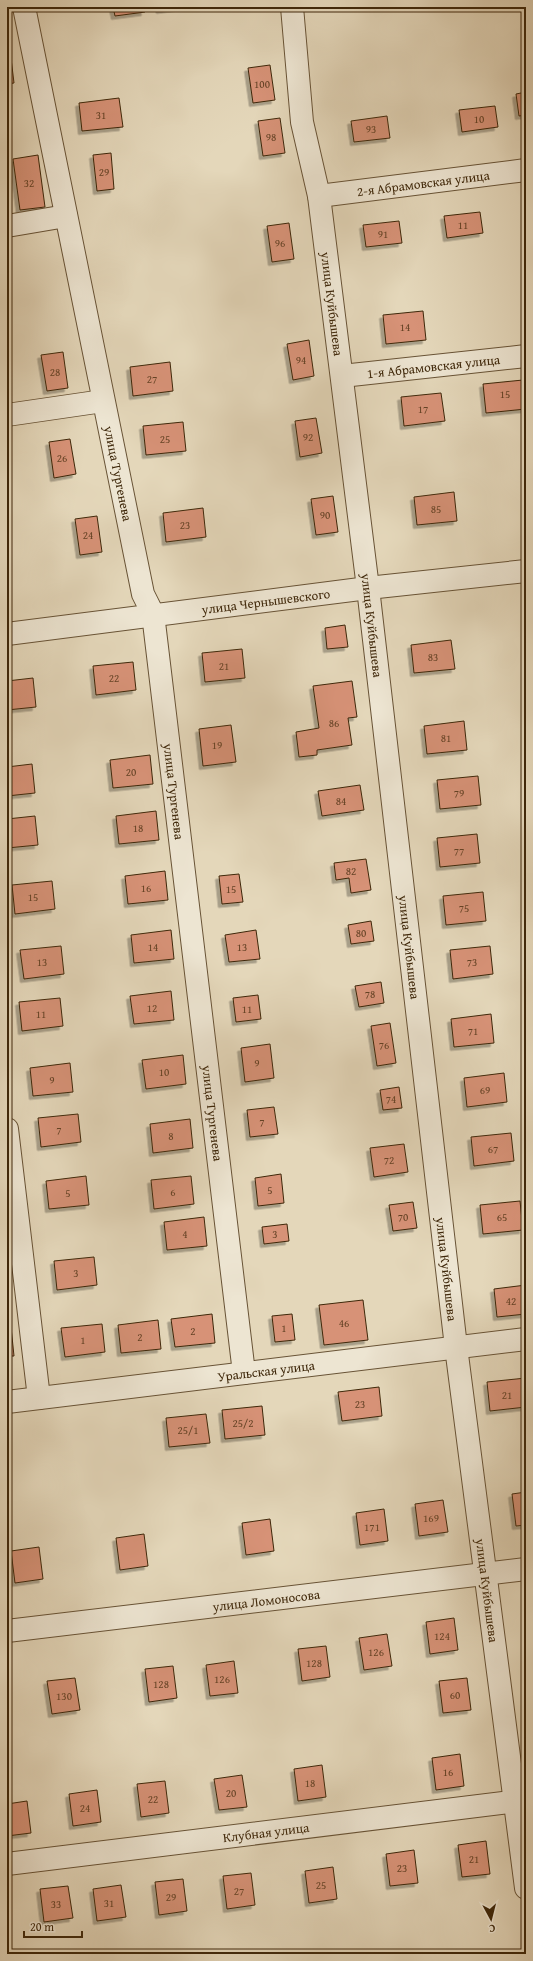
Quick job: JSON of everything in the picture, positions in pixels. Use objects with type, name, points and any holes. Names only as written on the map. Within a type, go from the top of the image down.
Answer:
[{"type":"street","name":"улица Тургенева","points":[[24,7],[143,594],[153,614],[244,1373]]},
{"type":"street","name":"улица Куйбышева","points":[[292,7],[302,122],[319,196],[368,588],[456,1347],[484,1574],[520,1801],[526,1888]]},
{"type":"street","name":"2-я Абрамовская улица","points":[[319,196],[526,170]]},
{"type":"street","points":[[7,226],[66,216]]},
{"type":"street","name":"1-я Абрамовская улица","points":[[342,376],[526,356]]},
{"type":"street","points":[[7,415],[103,401]]},
{"type":"street","name":"улица Чернышевского","points":[[7,634],[153,614],[368,588],[526,571]]},
{"type":"street","points":[[7,1129],[39,1398]]},
{"type":"street","name":"Уральская улица","points":[[7,1402],[526,1339]]},
{"type":"street","name":"улица Ломоносова","points":[[7,1631],[526,1569]]},
{"type":"street","name":"Клубная улица","points":[[7,1864],[520,1801]]},
{"type":"building","points":[[113,7],[144,7],[145,12],[115,16]]},
{"type":"building","points":[[159,7],[182,7],[160,10]]},
{"type":"building","points":[[7,50],[10,50],[14,83],[7,84]]},
{"type":"building","points":[[270,65],[275,100],[253,103],[248,68]]},
{"type":"building","points":[[526,92],[526,115],[519,116],[516,94]]},
{"type":"building","points":[[119,98],[123,127],[82,131],[79,103]]},
{"type":"building","points":[[495,106],[498,127],[462,132],[459,110]]},
{"type":"building","points":[[387,116],[390,138],[354,142],[351,121]]},
{"type":"building","points":[[280,118],[285,153],[263,156],[258,121]]},
{"type":"building","points":[[111,153],[114,189],[97,191],[93,155]]},
{"type":"building","points":[[38,155],[45,207],[20,210],[13,159]]},
{"type":"building","points":[[480,212],[483,233],[447,238],[444,216]]},
{"type":"building","points":[[399,221],[402,243],[366,247],[363,225]]},
{"type":"building","points":[[289,223],[294,259],[272,262],[267,226]]},
{"type":"building","points":[[423,311],[426,340],[386,344],[383,315]]},
{"type":"building","points":[[309,340],[314,376],[293,380],[287,344]]},
{"type":"building","points":[[63,352],[68,388],[47,391],[41,355]]},
{"type":"building","points":[[170,362],[173,391],[133,396],[130,367]]},
{"type":"building","points":[[523,380],[526,409],[486,413],[483,384]]},
{"type":"building","points":[[441,393],[445,421],[404,426],[401,397]]},
{"type":"building","points":[[316,418],[322,453],[300,457],[295,421]]},
{"type":"building","points":[[183,422],[186,451],[146,455],[143,426]]},
{"type":"building","points":[[70,439],[76,474],[54,478],[49,442]]},
{"type":"building","points":[[454,492],[457,521],[417,525],[414,497]]},
{"type":"building","points":[[333,496],[338,532],[316,535],[311,499]]},
{"type":"building","points":[[203,508],[206,537],[166,542],[163,513]]},
{"type":"building","points":[[97,516],[102,552],[80,555],[75,519]]},
{"type":"building","points":[[345,625],[348,647],[327,649],[325,628]]},
{"type":"building","points":[[451,640],[455,669],[414,673],[411,645]]},
{"type":"building","points":[[242,649],[245,678],[205,682],[202,653]]},
{"type":"building","points":[[133,662],[136,690],[96,695],[93,666]]},
{"type":"building","points":[[33,678],[36,707],[7,710],[7,681]]},
{"type":"building","points":[[352,681],[357,717],[348,718],[352,745],[317,750],[317,755],[299,757],[296,732],[319,728],[313,686]]},
{"type":"building","points":[[464,721],[467,750],[427,754],[424,726]]},
{"type":"building","points":[[231,725],[236,762],[203,766],[199,729]]},
{"type":"building","points":[[150,755],[153,784],[113,788],[110,760]]},
{"type":"building","points":[[32,764],[35,793],[7,796],[7,767]]},
{"type":"building","points":[[478,776],[481,805],[440,809],[437,780]]},
{"type":"building","points":[[360,785],[364,810],[322,816],[318,791]]},
{"type":"building","points":[[156,811],[159,840],[119,844],[116,816]]},
{"type":"building","points":[[35,816],[38,845],[7,848],[7,819]]},
{"type":"building","points":[[477,834],[480,863],[440,867],[437,838]]},
{"type":"building","points":[[366,859],[371,890],[351,893],[349,878],[336,880],[334,863]]},
{"type":"building","points":[[165,871],[168,900],[128,904],[125,876]]},
{"type":"building","points":[[239,874],[243,902],[222,904],[219,876]]},
{"type":"building","points":[[52,881],[55,909],[15,914],[12,885]]},
{"type":"building","points":[[483,892],[486,921],[446,925],[443,896]]},
{"type":"building","points":[[371,921],[374,941],[351,944],[348,925]]},
{"type":"building","points":[[171,930],[174,959],[134,963],[131,935]]},
{"type":"building","points":[[256,930],[260,959],[229,962],[225,935]]},
{"type":"building","points":[[61,946],[64,974],[24,979],[20,950]]},
{"type":"building","points":[[490,946],[493,974],[453,979],[450,950]]},
{"type":"building","points":[[381,982],[384,1003],[359,1007],[355,986]]},
{"type":"building","points":[[171,991],[174,1020],[134,1024],[130,996]]},
{"type":"building","points":[[258,995],[261,1019],[236,1022],[233,998]]},
{"type":"building","points":[[60,998],[63,1026],[22,1031],[19,1002]]},
{"type":"building","points":[[491,1014],[494,1043],[454,1047],[451,1019]]},
{"type":"building","points":[[390,1023],[396,1063],[377,1066],[371,1026]]},
{"type":"building","points":[[270,1044],[274,1078],[245,1082],[241,1048]]},
{"type":"building","points":[[183,1055],[186,1084],[146,1089],[142,1060]]},
{"type":"building","points":[[70,1063],[73,1092],[33,1096],[30,1068]]},
{"type":"building","points":[[504,1073],[507,1102],[467,1107],[464,1078]]},
{"type":"building","points":[[399,1087],[402,1108],[383,1110],[380,1090]]},
{"type":"building","points":[[274,1107],[278,1134],[250,1137],[247,1110]]},
{"type":"building","points":[[78,1114],[81,1142],[41,1147],[38,1118]]},
{"type":"building","points":[[190,1119],[193,1148],[153,1153],[150,1124]]},
{"type":"building","points":[[511,1133],[514,1161],[474,1166],[471,1137]]},
{"type":"building","points":[[404,1144],[408,1172],[374,1177],[370,1148]]},
{"type":"building","points":[[281,1174],[284,1203],[258,1206],[255,1178]]},
{"type":"building","points":[[86,1176],[89,1205],[49,1209],[46,1181]]},
{"type":"building","points":[[191,1176],[194,1204],[154,1209],[151,1180]]},
{"type":"building","points":[[520,1201],[523,1230],[483,1234],[480,1205]]},
{"type":"building","points":[[413,1202],[417,1228],[393,1231],[389,1205]]},
{"type":"building","points":[[204,1217],[207,1246],[167,1250],[164,1222]]},
{"type":"building","points":[[287,1224],[289,1241],[264,1244],[262,1227]]},
{"type":"building","points":[[94,1257],[97,1285],[57,1290],[54,1261]]},
{"type":"building","points":[[526,1285],[526,1314],[497,1317],[494,1289]]},
{"type":"building","points":[[363,1300],[368,1340],[324,1345],[319,1305]]},
{"type":"building","points":[[212,1314],[215,1343],[175,1347],[171,1319]]},
{"type":"building","points":[[292,1314],[295,1340],[275,1342],[272,1316]]},
{"type":"building","points":[[158,1320],[161,1349],[121,1353],[118,1325]]},
{"type":"building","points":[[102,1324],[105,1352],[65,1357],[61,1328]]},
{"type":"building","points":[[7,1327],[11,1327],[14,1356],[7,1356]]},
{"type":"building","points":[[526,1378],[526,1407],[490,1411],[487,1382]]},
{"type":"building","points":[[379,1387],[382,1416],[342,1421],[338,1392]]},
{"type":"building","points":[[262,1406],[265,1435],[225,1439],[222,1410]]},
{"type":"building","points":[[206,1414],[210,1443],[169,1447],[166,1418]]},
{"type":"building","points":[[526,1492],[526,1525],[516,1526],[512,1494]]},
{"type":"building","points":[[443,1500],[448,1532],[419,1536],[415,1504]]},
{"type":"building","points":[[384,1509],[388,1541],[360,1545],[356,1513]]},
{"type":"building","points":[[270,1519],[274,1551],[246,1555],[242,1523]]},
{"type":"building","points":[[144,1534],[148,1566],[120,1570],[116,1538]]},
{"type":"building","points":[[39,1547],[43,1579],[15,1583],[11,1551]]},
{"type":"building","points":[[454,1618],[458,1650],[430,1654],[426,1622]]},
{"type":"building","points":[[387,1634],[392,1666],[364,1670],[359,1638]]},
{"type":"building","points":[[326,1646],[330,1677],[302,1681],[298,1649]]},
{"type":"building","points":[[234,1661],[238,1693],[210,1696],[206,1665]]},
{"type":"building","points":[[173,1666],[177,1698],[149,1702],[145,1669]]},
{"type":"building","points":[[75,1678],[80,1710],[52,1714],[47,1681]]},
{"type":"building","points":[[467,1678],[471,1710],[443,1713],[439,1681]]},
{"type":"building","points":[[7,1691],[10,1714],[7,1715]]},
{"type":"building","points":[[460,1754],[464,1786],[436,1790],[432,1758]]},
{"type":"building","points":[[322,1765],[326,1797],[298,1801],[294,1769]]},
{"type":"building","points":[[242,1775],[247,1807],[219,1810],[214,1779]]},
{"type":"building","points":[[165,1781],[169,1813],[141,1817],[137,1784]]},
{"type":"building","points":[[97,1790],[101,1822],[73,1826],[69,1794]]},
{"type":"building","points":[[27,1801],[31,1833],[7,1836],[7,1804]]},
{"type":"building","points":[[486,1841],[490,1874],[462,1877],[458,1845]]},
{"type":"building","points":[[414,1850],[418,1883],[390,1886],[386,1854]]},
{"type":"building","points":[[333,1867],[337,1899],[309,1903],[305,1871]]},
{"type":"building","points":[[251,1873],[255,1905],[227,1909],[223,1876]]},
{"type":"building","points":[[183,1879],[187,1911],[159,1915],[155,1882]]},
{"type":"building","points":[[121,1885],[126,1917],[97,1921],[93,1889]]},
{"type":"building","points":[[68,1886],[73,1918],[44,1922],[40,1889]]}]
